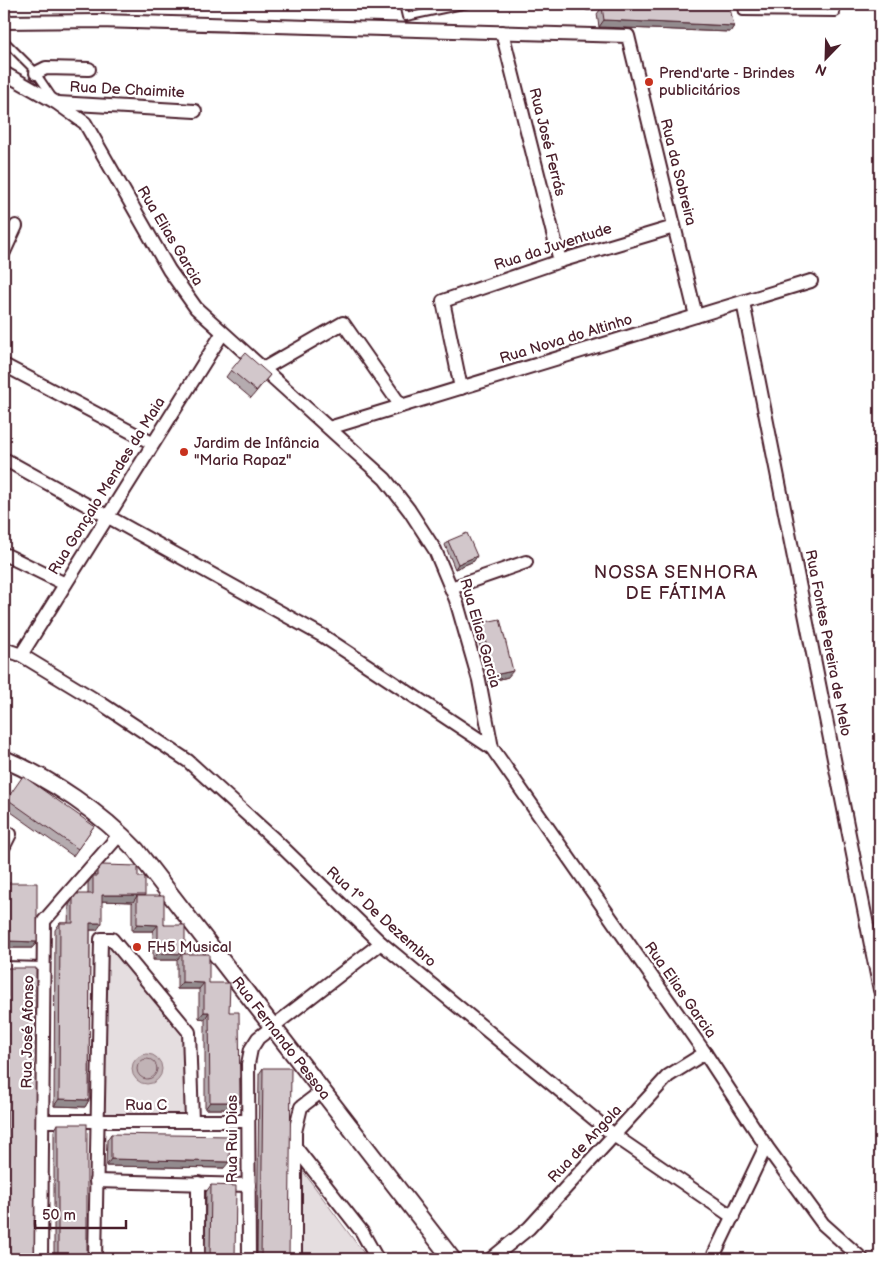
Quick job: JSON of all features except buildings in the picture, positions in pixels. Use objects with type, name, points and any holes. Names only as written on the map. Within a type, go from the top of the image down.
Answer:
[{"type":"street","points":[[4,22],[99,21],[502,32]]},
{"type":"street","name":"Rua da Sobreira","points":[[502,32],[628,36],[696,316]]},
{"type":"street","name":"Rua José Ferrás","points":[[502,32],[560,261]]},
{"type":"street","points":[[36,73],[46,68],[89,69]]},
{"type":"street","name":"Rua Elias Garcia","points":[[4,73],[56,103],[85,123],[180,288],[222,334],[385,479],[409,510],[435,550],[451,588],[479,680],[492,748],[704,1053],[766,1146],[823,1224],[862,1259]]},
{"type":"street","name":"Rua De Chaimite","points":[[56,103],[195,111]]},
{"type":"street","points":[[4,252],[16,226]]},
{"type":"street","name":"Rua da Juventude","points":[[461,388],[443,301],[560,261],[674,227]]},
{"type":"street","name":"Rua Nova do Altinho","points":[[329,428],[812,281]]},
{"type":"street","name":"Rua Fontes Pereira de Melo","points":[[743,302],[880,990]]},
{"type":"street","points":[[263,369],[343,323],[401,406]]},
{"type":"street","name":"Rua Gonçalo Mendes da Maia","points":[[21,655],[106,516],[222,334]]},
{"type":"street","points":[[4,365],[152,443]]},
{"type":"street","points":[[4,459],[323,636],[492,748]]},
{"type":"street","points":[[4,554],[64,584]]},
{"type":"street","points":[[451,588],[526,562]]},
{"type":"street","name":"Rua 1º De Dezembro","points":[[4,649],[21,655],[102,704],[188,761],[275,840],[381,944],[615,1136],[733,1217]]},
{"type":"street","name":"Rua Fernando Pessoa","points":[[4,759],[62,791],[107,821],[136,850],[448,1257]]},
{"type":"street","points":[[4,846],[10,834]]},
{"type":"street","name":"Rua José Afonso","points":[[42,1259],[44,922],[120,834]]},
{"type":"street","points":[[95,1259],[101,939],[112,939],[188,1032],[192,1121]]},
{"type":"street","name":"Rua Rui Dias","points":[[249,1259],[248,1064],[251,1049],[258,1038],[381,944]]},
{"type":"street","name":"Rua de Angola","points":[[491,1259],[529,1228],[668,1076],[704,1053]]},
{"type":"street","points":[[295,1259],[296,1132],[301,1107],[322,1091]]},
{"type":"street","name":"Rua C","points":[[43,1121],[248,1121]]},
{"type":"street","points":[[712,1259],[766,1146]]},
{"type":"street","points":[[296,1148],[362,1232],[377,1259]]},
{"type":"street","points":[[96,1181],[249,1184]]},
{"type":"street","points":[[198,1183],[198,1259]]},
{"type":"lane","points":[[403,4],[406,17],[467,4]]},
{"type":"lane","points":[[588,4],[588,6],[599,4]]},
{"type":"lane","points":[[741,4],[743,12],[836,13],[834,4]]},
{"type":"lane","points":[[4,40],[36,73],[56,103]]},
{"type":"lane","points":[[4,965],[45,966]]},
{"type":"shaded area","points":[[103,943],[113,943],[186,1033],[190,1118],[101,1117]]},
{"type":"shaded area","points":[[299,1166],[368,1259],[298,1259]]},
{"type":"water","points":[[147,1054],[153,1055],[161,1063],[161,1075],[153,1083],[147,1084],[141,1083],[133,1075],[132,1069],[133,1063],[141,1055]]},
{"type":"place","name":"Prend'arte - Brindes publicitários","points":[[649,82]]},
{"type":"place","name":"Jardim de Infância \"Maria Rapaz\"","points":[[184,452]]},
{"type":"place","name":"FH5 Musical","points":[[137,947]]},
{"type":"district","name":"NOSSA SENHORA DE FÁTIMA","points":[[676,582]]}]
